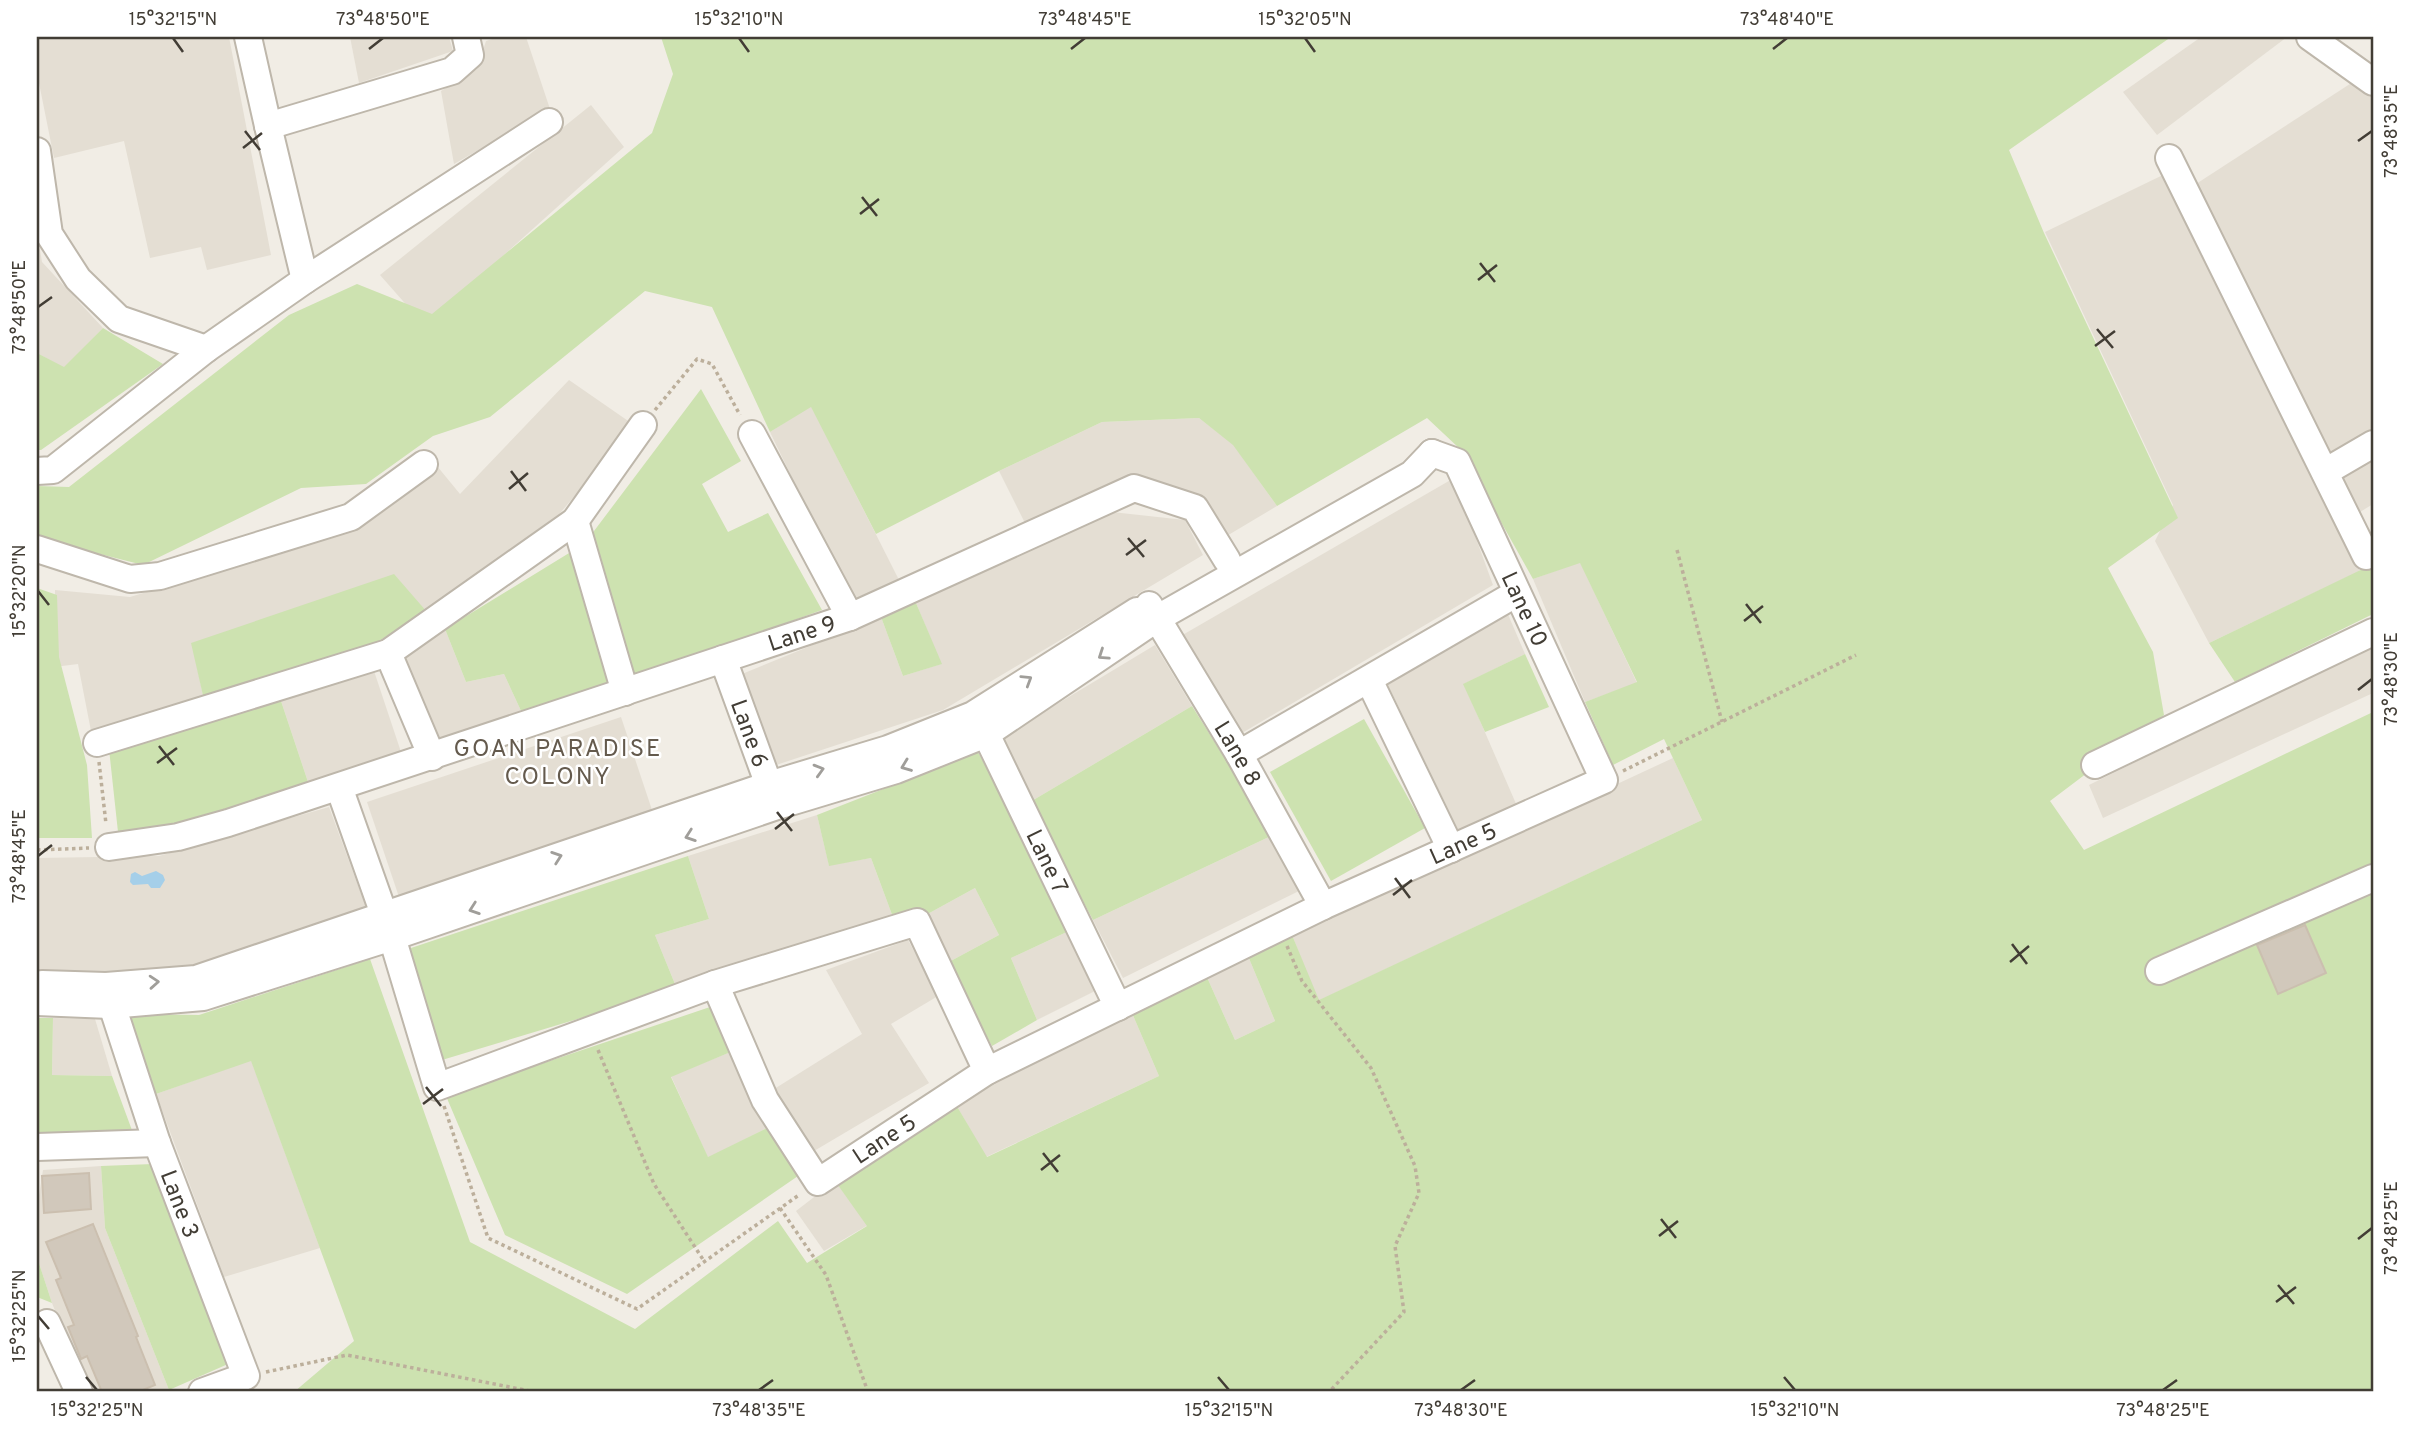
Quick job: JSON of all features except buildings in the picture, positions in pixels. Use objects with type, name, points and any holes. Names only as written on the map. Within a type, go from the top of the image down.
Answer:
[{"type":"street","points":[[248,37],[305,280]]},
{"type":"street","points":[[268,126],[452,71],[470,55],[466,37]]},
{"type":"street","points":[[2310,37],[2373,82]]},
{"type":"street","points":[[37,471],[53,470],[206,349],[305,280],[549,122]]},
{"type":"street","points":[[37,151],[49,234],[78,279],[119,319],[206,349]]},
{"type":"street","points":[[2169,158],[2366,556]]},
{"type":"street","points":[[97,743],[388,653],[575,520],[643,425]]},
{"type":"street","points":[[752,434],[850,617]]},
{"type":"street","points":[[2325,472],[2373,444]]},
{"type":"street","points":[[37,1002],[108,995],[196,979],[389,926],[773,795],[888,749],[979,724],[1227,560],[1403,460],[1432,453]]},
{"type":"street","points":[[1152,611],[1412,474],[1432,453]]},
{"type":"street","name":"Lane 10","points":[[1432,453],[1457,462],[1604,780]]},
{"type":"street","points":[[37,549],[130,579],[160,576],[351,517],[424,464]]},
{"type":"street","name":"Lane 9","points":[[109,847],[177,837],[228,823],[850,617],[1134,488],[1195,508],[1227,560]]},
{"type":"street","points":[[575,520],[625,692]]},
{"type":"street","points":[[1239,754],[1517,593]]},
{"type":"street","name":"Lane 8","points":[[1152,611],[1239,754],[1323,906]]},
{"type":"street","points":[[2095,765],[2373,632]]},
{"type":"street","points":[[388,653],[432,757]]},
{"type":"street","name":"Lane 6","points":[[723,659],[773,795]]},
{"type":"street","points":[[1369,680],[1451,849]]},
{"type":"street","name":"Lane 7","points":[[979,724],[1118,1007]]},
{"type":"street","name":"Lane 5","points":[[818,1182],[988,1070],[1323,906],[1604,780]]},
{"type":"street","points":[[340,787],[389,926],[437,1087],[715,984],[917,922],[988,1070]]},
{"type":"street","points":[[2159,971],[2373,878]]},
{"type":"street","points":[[37,984],[108,995]]},
{"type":"street","points":[[715,984],[765,1100],[818,1182]]},
{"type":"street","name":"Lane 3","points":[[108,995],[158,1143],[246,1376]]},
{"type":"street","points":[[37,1147],[158,1143]]},
{"type":"street","points":[[47,1323],[79,1392]]},
{"type":"street","points":[[202,1392],[246,1376]]},
{"type":"path","points":[[643,425],[697,359],[712,364],[752,434]]},
{"type":"path","points":[[1676,550],[1722,722]]},
{"type":"path","points":[[1604,780],[1856,655]]},
{"type":"path","points":[[37,850],[109,847],[97,743]]},
{"type":"path","points":[[1280,928],[1302,981],[1371,1068],[1415,1166],[1419,1193],[1395,1246],[1404,1312],[1329,1392]]},
{"type":"path","points":[[591,1032],[654,1184],[704,1262]]},
{"type":"path","points":[[437,1087],[488,1238],[637,1309],[818,1182]]},
{"type":"path","points":[[780,1208],[826,1275],[868,1392]]},
{"type":"path","points":[[246,1376],[347,1355],[535,1392]]},
{"type":"shaded area","points":[[37,37],[229,37],[271,255],[207,270],[201,247],[150,258],[124,141],[54,158],[37,73]]},
{"type":"shaded area","points":[[350,37],[449,37],[453,51],[359,83]]},
{"type":"shaded area","points":[[498,37],[526,37],[550,109],[454,164],[441,91],[477,69],[486,41]]},
{"type":"shaded area","points":[[2201,37],[2287,37],[2157,135],[2123,92]]},
{"type":"shaded area","points":[[2356,80],[2373,94],[2373,434],[2330,460],[2196,184]]},
{"type":"shaded area","points":[[591,105],[624,147],[425,326],[380,275]]},
{"type":"shaded area","points":[[2165,174],[2360,571],[2209,643],[2155,541],[2173,505],[2045,232]]},
{"type":"shaded area","points":[[37,232],[42,262],[103,328],[64,368],[37,353]]},
{"type":"shaded area","points":[[569,380],[634,425],[556,518],[427,612],[192,643],[204,700],[91,731],[78,664],[54,667],[55,590],[130,597],[340,533],[437,466],[460,494]]},
{"type":"shaded area","points":[[811,406],[899,580],[851,600],[770,432]]},
{"type":"shaded area","points":[[1199,418],[1233,444],[1277,506],[1225,537],[1133,481],[1025,523],[999,471],[1102,422]]},
{"type":"shaded area","points":[[2373,458],[2373,504],[2360,512],[2342,476]]},
{"type":"shaded area","points":[[1454,478],[1493,585],[1237,736],[1179,637]]},
{"type":"shaded area","points":[[1112,512],[1185,520],[1203,555],[943,710],[773,766],[742,674],[881,617],[903,676],[941,664],[916,603]]},
{"type":"shaded area","points":[[1580,562],[1637,683],[1585,702],[1533,579]]},
{"type":"shaded area","points":[[1507,612],[1525,654],[1464,684],[1517,806],[1459,832],[1388,685]]},
{"type":"shaded area","points":[[445,629],[466,682],[504,674],[522,713],[429,745],[398,661]]},
{"type":"shaded area","points":[[1155,645],[1192,706],[1030,802],[999,739]]},
{"type":"shaded area","points":[[2373,645],[2373,693],[2103,818],[2089,785]]},
{"type":"shaded area","points":[[374,671],[402,755],[309,785],[281,701]]},
{"type":"shaded area","points":[[621,717],[653,813],[399,897],[367,802]]},
{"type":"shaded area","points":[[1673,758],[1702,820],[1318,1001],[1292,935]]},
{"type":"shaded area","points":[[329,807],[366,907],[194,968],[37,974],[37,858],[159,856]]},
{"type":"shaded area","points":[[817,815],[829,865],[871,858],[894,920],[677,989],[655,935],[709,919],[688,856]]},
{"type":"shaded area","points":[[1273,835],[1301,890],[1123,978],[1093,920]]},
{"type":"shaded area","points":[[975,888],[999,935],[947,963],[924,916]]},
{"type":"shaded area","points":[[1071,930],[1099,989],[1037,1020],[1011,958]]},
{"type":"shaded area","points":[[908,940],[938,996],[891,1024],[929,1083],[814,1151],[771,1091],[862,1034],[826,970]]},
{"type":"shaded area","points":[[1248,956],[1275,1021],[1235,1040],[1206,975]]},
{"type":"shaded area","points":[[1132,1013],[1159,1076],[986,1157],[955,1103]]},
{"type":"shaded area","points":[[53,1018],[95,1019],[112,1076],[52,1075]]},
{"type":"shaded area","points":[[733,1051],[767,1128],[708,1158],[671,1076]]},
{"type":"shaded area","points":[[251,1060],[320,1248],[224,1277],[156,1094]]},
{"type":"shaded area","points":[[101,1166],[105,1228],[169,1390],[164,1392],[87,1392],[37,1257],[37,1208],[43,1170]]},
{"type":"shaded area","points":[[835,1181],[868,1225],[824,1251],[796,1211]]},
{"type":"green space","points":[[661,37],[2171,37],[2009,150],[2044,233],[2178,518],[2108,568],[2153,652],[2164,715],[2050,801],[2084,850],[2373,712],[2373,1392],[294,1392],[354,1341],[251,1061],[156,1094],[125,1014],[199,1015],[370,959],[470,1242],[635,1329],[778,1221],[807,1263],[867,1226],[835,1181],[955,1103],[987,1157],[1159,1076],[1132,1013],[1206,975],[1235,1040],[1275,1021],[1248,956],[1292,935],[1319,1000],[1702,820],[1664,739],[1613,765],[1585,702],[1637,682],[1580,563],[1533,579],[1460,449],[1427,418],[1277,506],[1233,445],[1199,418],[1102,422],[876,534],[811,407],[770,432],[712,307],[645,291],[490,417],[433,436],[366,484],[301,488],[143,565],[37,538],[37,486],[69,487],[289,315],[357,284],[432,314],[652,133],[673,74]]},
{"type":"green space","points":[[103,328],[163,364],[41,450],[37,450],[37,353],[64,367]]},
{"type":"green space","points":[[701,389],[741,461],[702,484],[728,532],[768,513],[822,610],[634,678],[591,535]]},
{"type":"green space","points":[[574,550],[616,685],[522,713],[504,674],[466,682],[445,629]]},
{"type":"green space","points":[[2373,564],[2373,614],[2235,682],[2209,643]]},
{"type":"green space","points":[[394,574],[427,612],[372,645],[204,700],[191,643]]},
{"type":"green space","points":[[37,588],[57,595],[59,657],[87,765],[92,838],[37,838]]},
{"type":"green space","points":[[916,603],[942,664],[903,676],[881,617]]},
{"type":"green space","points":[[1525,654],[1549,707],[1485,732],[1463,684]]},
{"type":"green space","points":[[281,701],[309,785],[163,827],[118,832],[109,749]]},
{"type":"green space","points":[[1192,706],[1273,835],[1093,920],[1030,802]]},
{"type":"green space","points":[[1364,719],[1425,828],[1331,881],[1270,772]]},
{"type":"green space","points":[[978,752],[1071,930],[1011,958],[1037,1020],[992,1046],[947,963],[999,935],[975,888],[924,916],[894,920],[871,858],[829,866],[817,815]]},
{"type":"green space","points":[[688,856],[709,919],[655,935],[677,989],[442,1060],[408,949]]},
{"type":"green space","points":[[713,1006],[733,1051],[671,1077],[708,1157],[767,1128],[798,1176],[627,1294],[505,1235],[446,1096]]},
{"type":"green space","points":[[37,1018],[53,1018],[52,1075],[112,1076],[133,1133],[37,1134]]},
{"type":"green space","points":[[153,1164],[228,1364],[169,1390],[105,1228],[101,1166]]},
{"type":"green space","points":[[37,1257],[52,1303],[37,1297]]},
{"type":"water","points":[[156,871],[163,875],[165,880],[160,888],[151,888],[148,884],[133,885],[130,882],[131,874],[135,872],[142,876]]},
{"type":"district","name":"GOAN PARADISE COLONY","points":[[558,762]]}]
